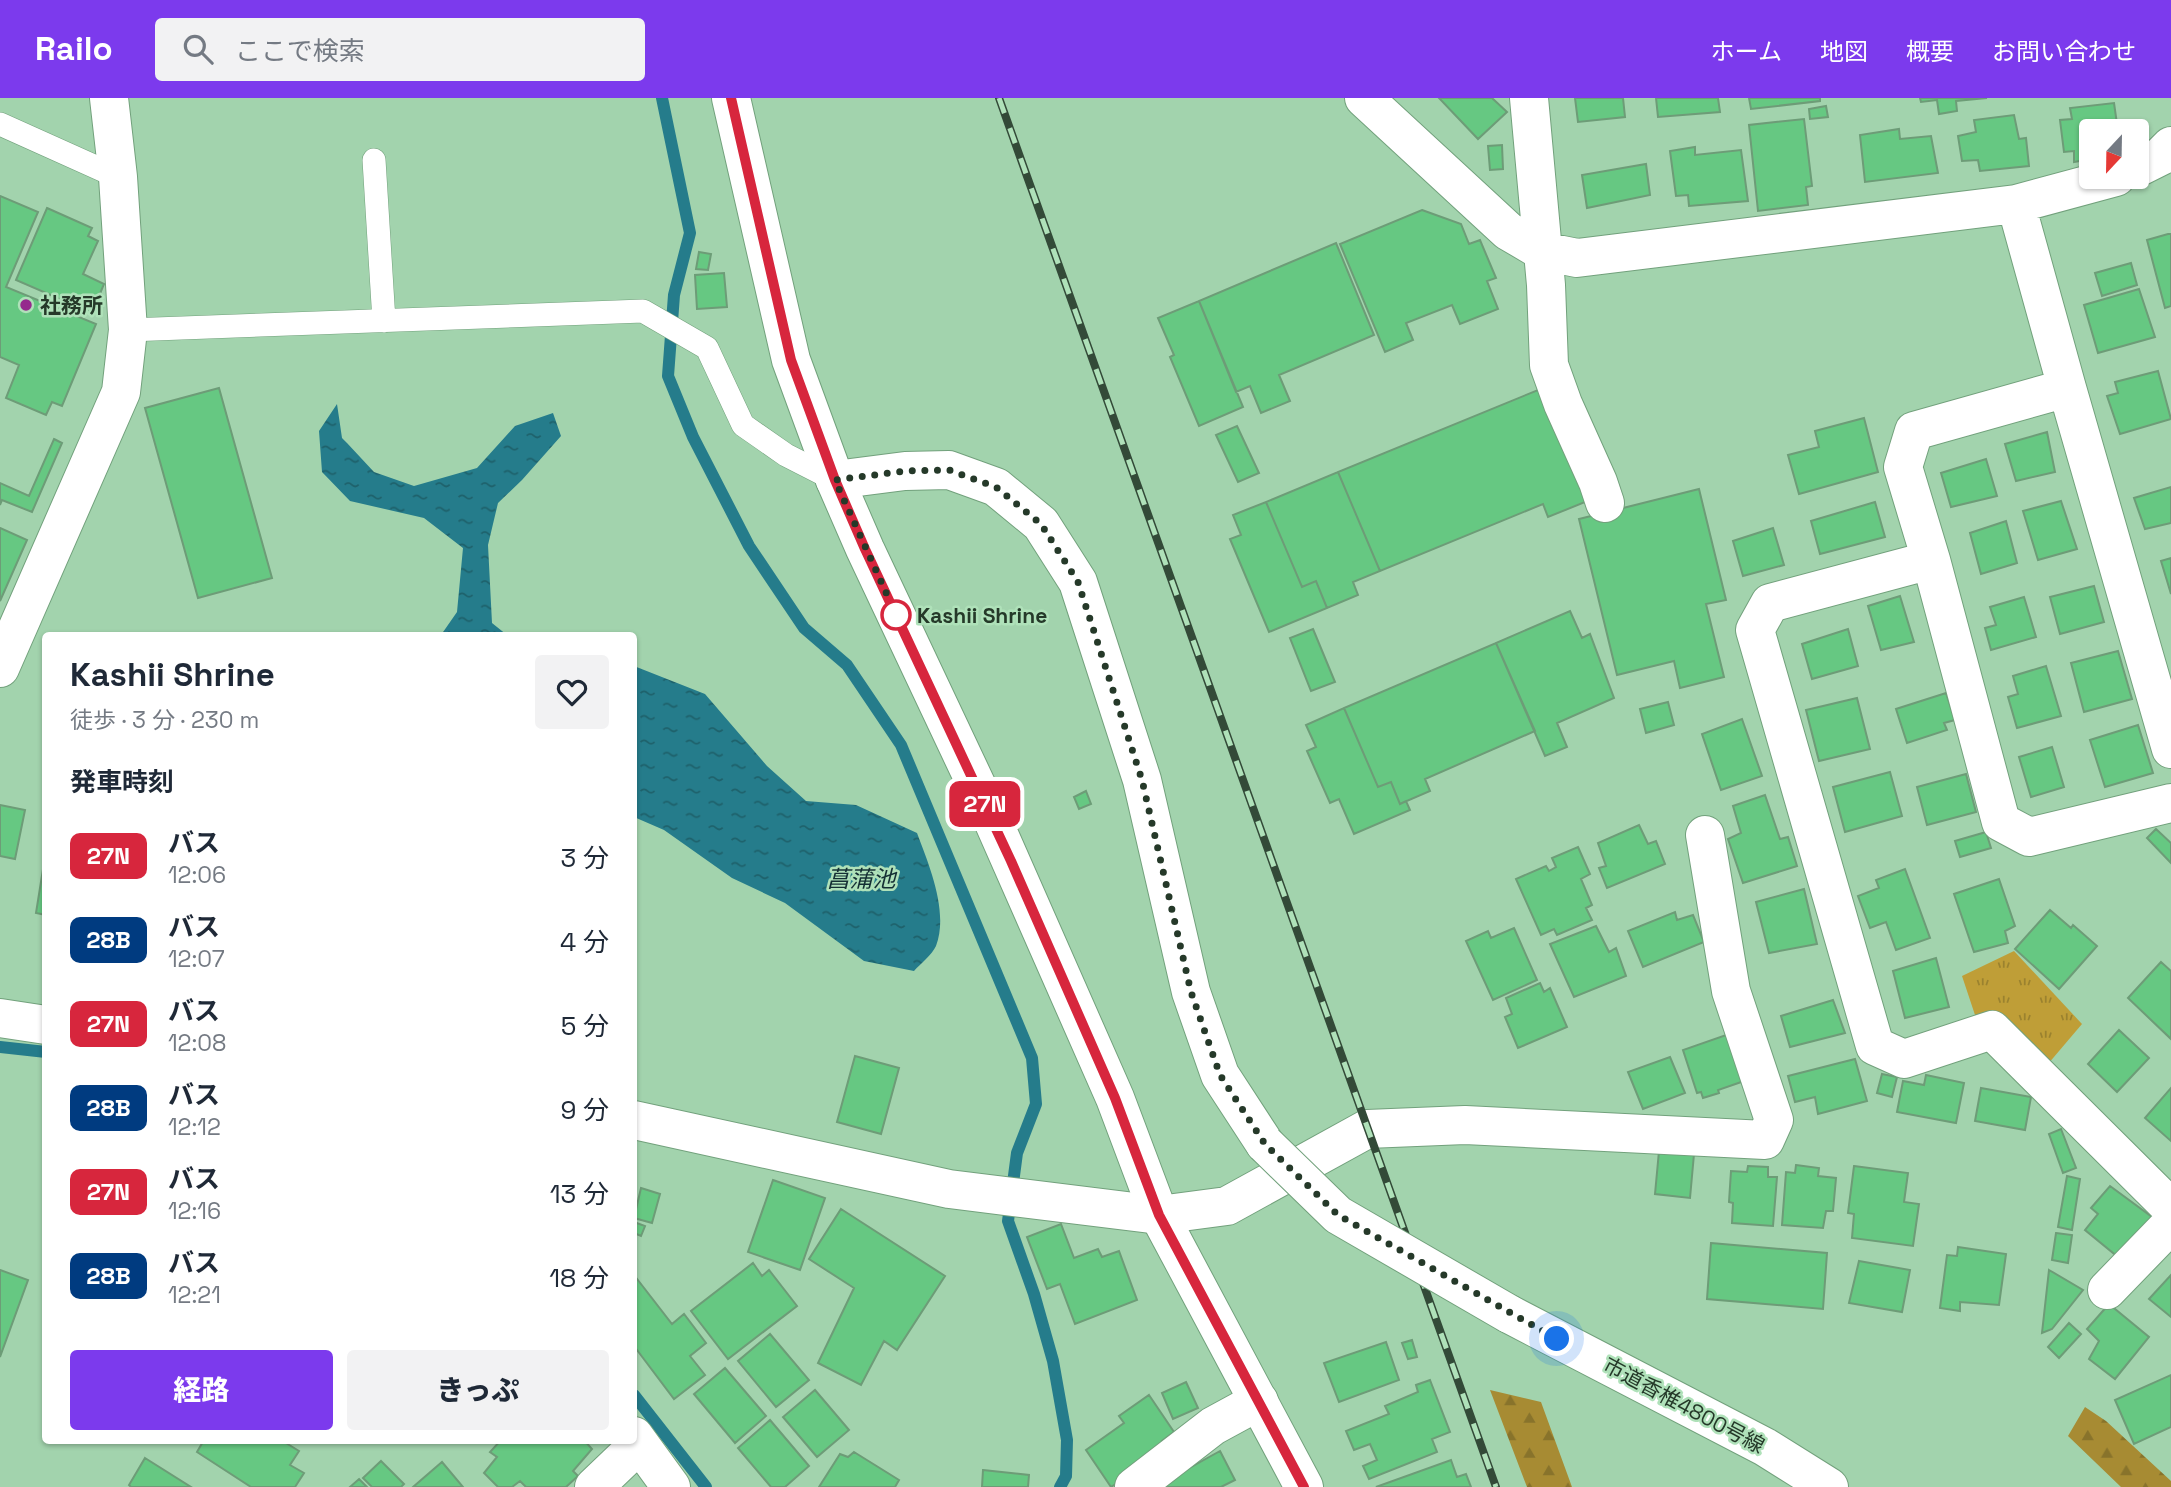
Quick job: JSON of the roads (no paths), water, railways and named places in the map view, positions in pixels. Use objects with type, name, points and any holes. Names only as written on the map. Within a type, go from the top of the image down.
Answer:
[{"type":"street","points":[[0,668],[121,392],[128,330],[110,98]]},
{"type":"street","points":[[731,98],[791,360],[835,480],[1001,838],[1115,1098],[1159,1215],[1304,1487]]},
{"type":"street","points":[[1364,98],[1508,232],[1542,251],[1577,258],[2016,204],[2079,187]]},
{"type":"street","points":[[1529,98],[1546,285],[1549,365],[1605,503]]},
{"type":"street","points":[[2149,162],[2171,146]]},
{"type":"street","points":[[2016,204],[2171,749]]},
{"type":"street","points":[[2067,388],[1914,431],[1903,467],[1931,560],[2001,822],[2029,837],[2171,803]]},
{"type":"street","name":"市道香椎4800号線","points":[[835,480],[905,471],[949,470],[996,487],[1041,524],[1078,582],[1142,780],[1191,992],[1220,1075],[1265,1144],[1338,1215],[1509,1314],[1765,1447],[1829,1487]]},
{"type":"street","points":[[1931,560],[1770,603],[1755,630],[1875,1046],[1903,1059],[1992,1030],[2171,1208]]},
{"type":"street","points":[[637,1121],[949,1189],[1159,1215],[1227,1206],[1367,1129],[1465,1125],[1765,1140],[1774,1119],[1731,990],[1705,835]]},
{"type":"street","points":[[0,1018],[42,1024]]},
{"type":"street","points":[[2107,1290],[2171,1224]]},
{"type":"street","points":[[1134,1487],[1213,1426],[1259,1401]]},
{"type":"street","points":[[637,1441],[671,1487]]},
{"type":"street","points":[[594,1487],[632,1444]]},
{"type":"lane","points":[[0,124],[118,177]]},
{"type":"lane","points":[[374,160],[384,321]]},
{"type":"lane","points":[[128,330],[643,311],[707,348],[743,425],[786,455],[835,480]]},
{"type":"water","points":[[337,404],[342,438],[374,472],[414,486],[477,468],[515,426],[553,413],[561,436],[498,503],[488,545],[492,623],[503,632],[443,632],[457,612],[463,548],[424,518],[350,501],[322,472],[319,431]]},
{"type":"water","name":"菖蒲池","points":[[637,667],[705,694],[767,766],[806,801],[856,805],[917,833],[939,904],[936,946],[914,971],[864,961],[785,903],[732,878],[664,830],[637,818]]},
{"type":"waterway","points":[[662,98],[690,233],[674,295],[668,376],[693,437],[749,546],[804,628],[847,665],[901,745],[1032,1058],[1036,1104],[1017,1153],[1008,1221],[1034,1294],[1053,1361],[1067,1440],[1066,1476],[1060,1487]]},
{"type":"waterway","points":[[0,1047],[42,1052]]},
{"type":"waterway","points":[[637,1399],[706,1487]]},
{"type":"railway","points":[[999,98],[1496,1487]]},
{"type":"place","name":"社務所","points":[[26,305]]},
{"type":"place","name":"Kashii Shrine","points":[[896,615]]}]
